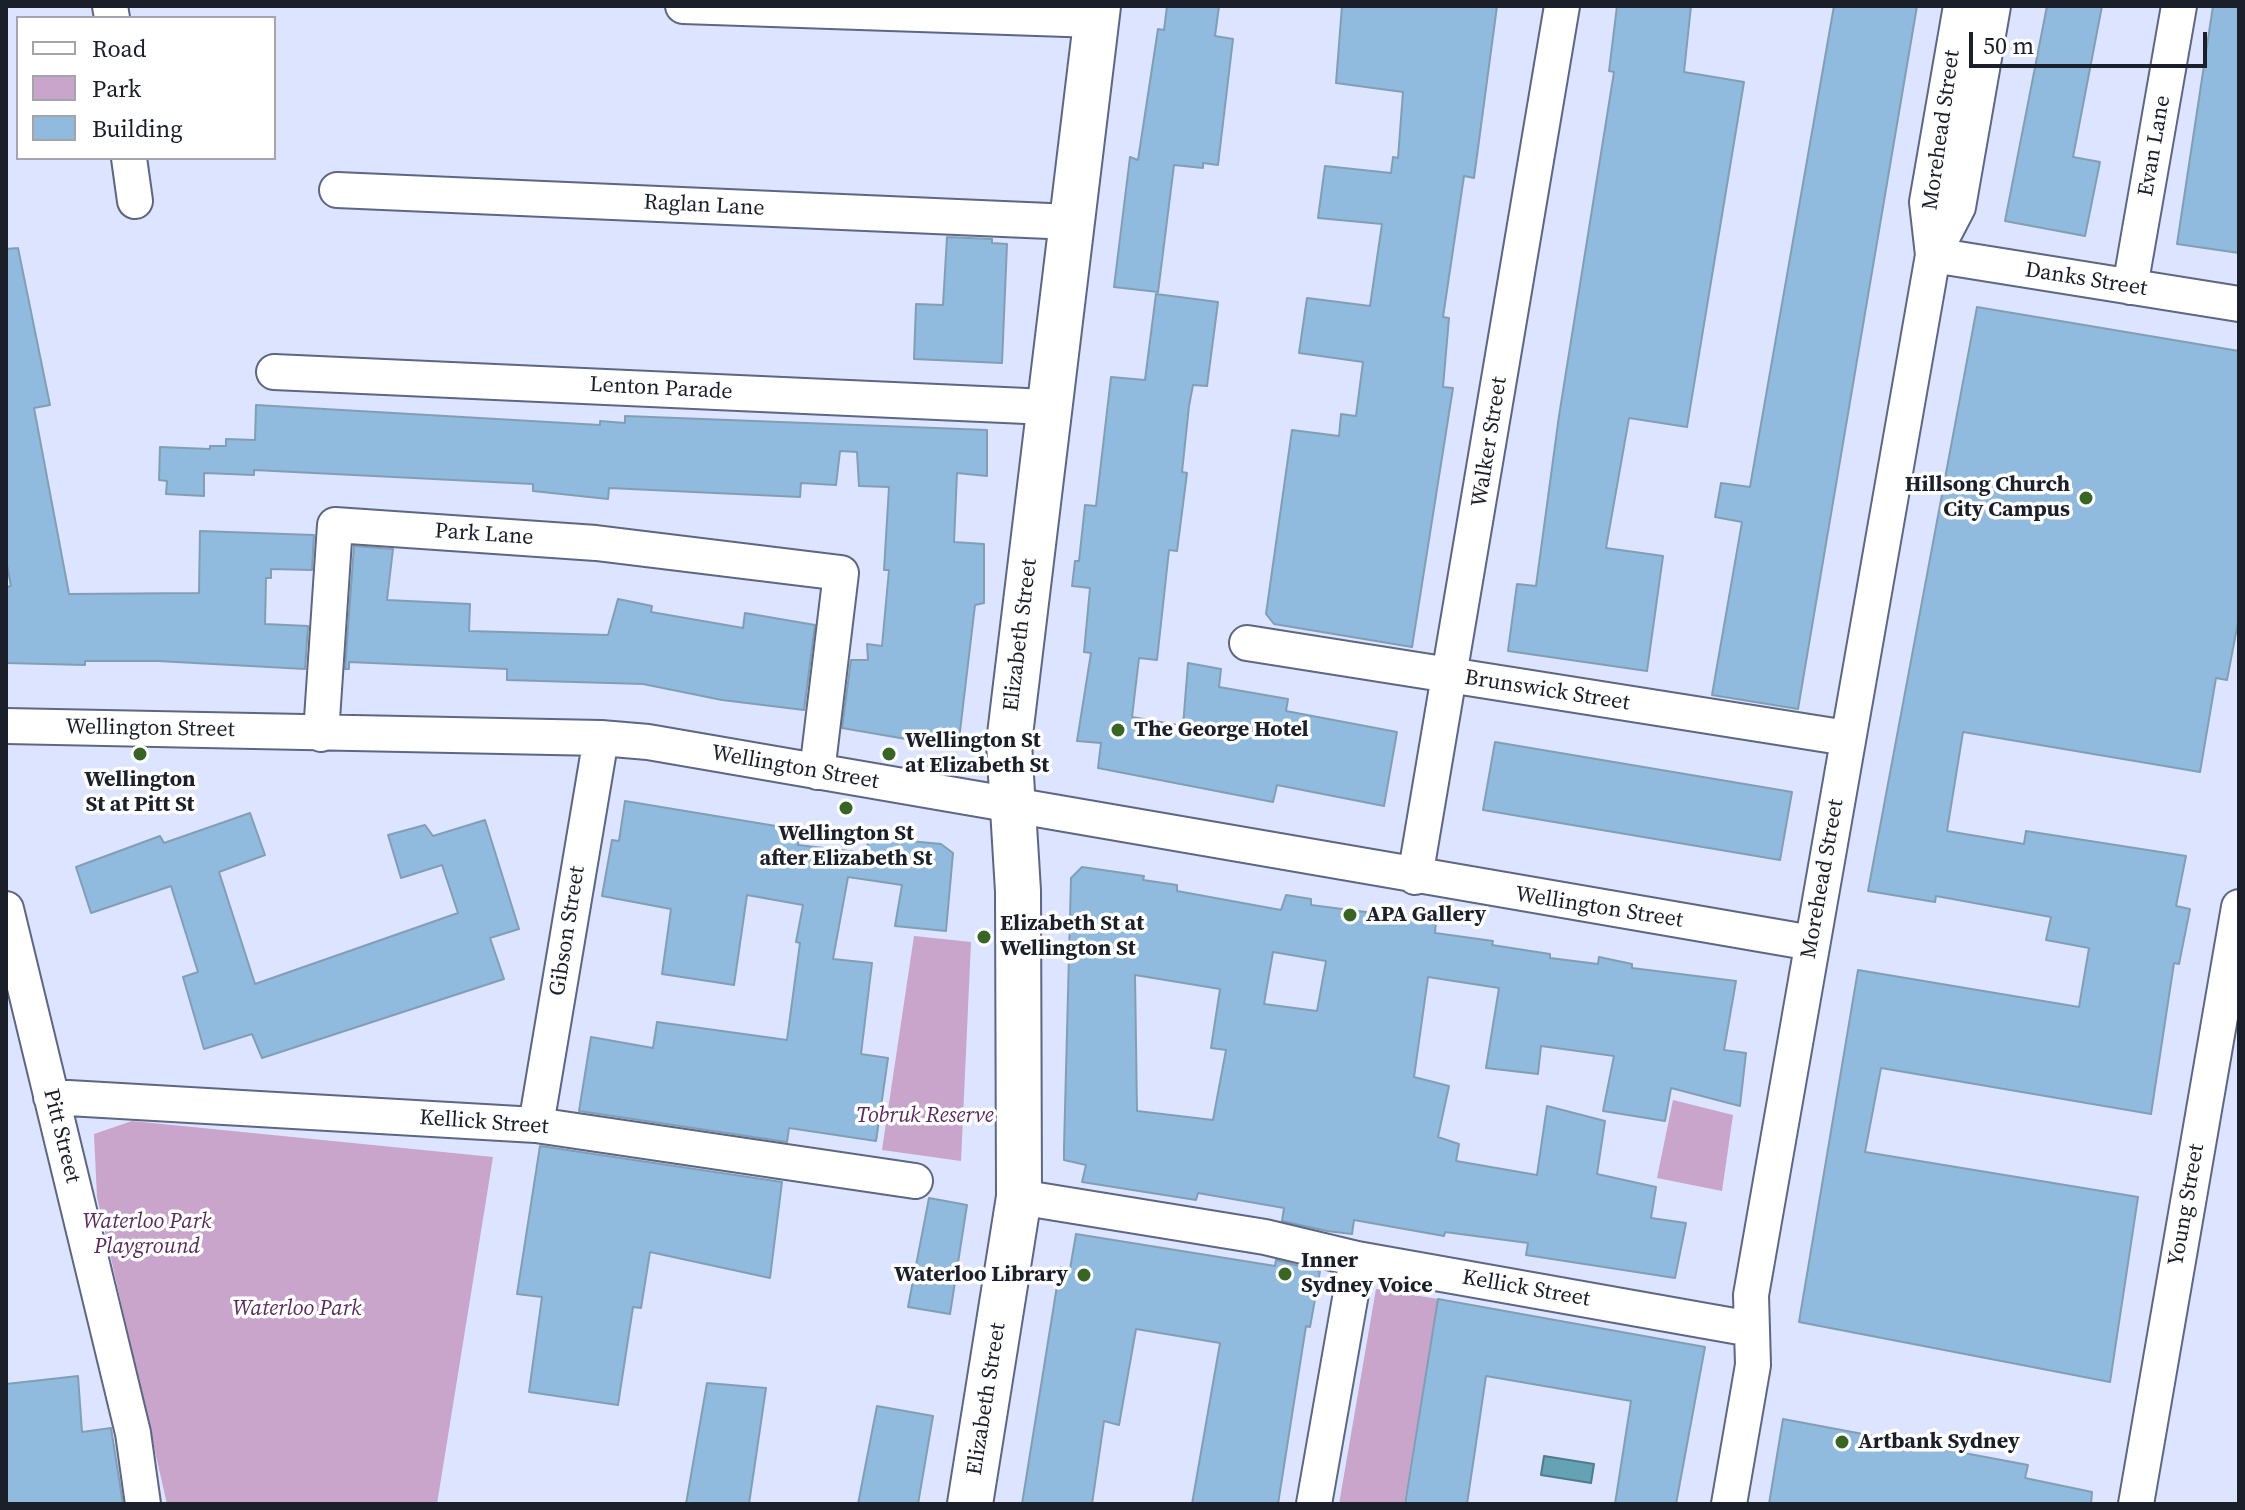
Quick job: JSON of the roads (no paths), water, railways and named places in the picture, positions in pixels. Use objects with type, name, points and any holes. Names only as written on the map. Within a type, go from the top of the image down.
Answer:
[{"type":"main road","name":"Elizabeth Street","points":[[970,1504],[1019,1197],[1018,891],[1009,743],[1097,13]]},
{"type":"street","points":[[683,6],[1097,13]]},
{"type":"street","name":"Walker Street","points":[[1415,877],[1452,675],[1562,6]]},
{"type":"street","name":"Morehead Street","points":[[1729,1504],[1753,1365],[1751,1295],[1933,255],[1927,202],[1961,6]]},
{"type":"street","name":"Morehead Street","points":[[1933,255],[1958,207],[1993,6]]},
{"type":"street","name":"Evan Lane","points":[[2130,287],[2179,6]]},
{"type":"street","points":[[129,160],[135,201]]},
{"type":"street","name":"Raglan Lane","points":[[337,190],[1072,222]]},
{"type":"street","name":"Danks Street","points":[[1933,255],[2239,304]]},
{"type":"street","name":"Lenton Parade","points":[[274,372],[1048,407]]},
{"type":"street","name":"Park Lane","points":[[321,734],[335,525],[596,543],[841,573],[817,772]]},
{"type":"street","name":"Brunswick Street","points":[[1247,643],[1847,738]]},
{"type":"street","name":"Wellington Street","points":[[6,726],[601,738],[648,742],[1415,877],[1812,943]]},
{"type":"street","name":"Gibson Street","points":[[536,1125],[601,738]]},
{"type":"street","name":"Young Street","points":[[2136,1504],[2239,907]]},
{"type":"street","name":"Pitt Street","points":[[6,909],[133,1433],[143,1504]]},
{"type":"street","name":"Kellick Street","points":[[51,1097],[536,1125],[915,1181]]},
{"type":"street","name":"Kellick Street","points":[[1019,1197],[1265,1237],[1357,1259],[1751,1329]]},
{"type":"street","points":[[1314,1504],[1357,1259]]},
{"type":"place","name":"Hillsong Church City Campus","points":[[2086,498]]},
{"type":"place","name":"The George Hotel","points":[[1118,730]]},
{"type":"place","name":"Wellington St at Pitt St","points":[[140,754]]},
{"type":"place","name":"Wellington St at Elizabeth St","points":[[889,754]]},
{"type":"place","name":"Wellington St after Elizabeth St","points":[[846,808]]},
{"type":"place","name":"APA Gallery","points":[[1350,915]]},
{"type":"place","name":"Elizabeth St at Wellington St","points":[[984,937]]},
{"type":"place","name":"Inner Sydney Voice","points":[[1285,1274]]},
{"type":"place","name":"Waterloo Library","points":[[1084,1275]]},
{"type":"place","name":"Artbank Sydney","points":[[1842,1442]]},
{"type":"park label","name":"Tobruk Reserve","points":[[925,1116]]},
{"type":"park label","name":"Waterloo Park Playground","points":[[147,1234]]},
{"type":"park label","name":"Waterloo Park","points":[[297,1309]]}]
